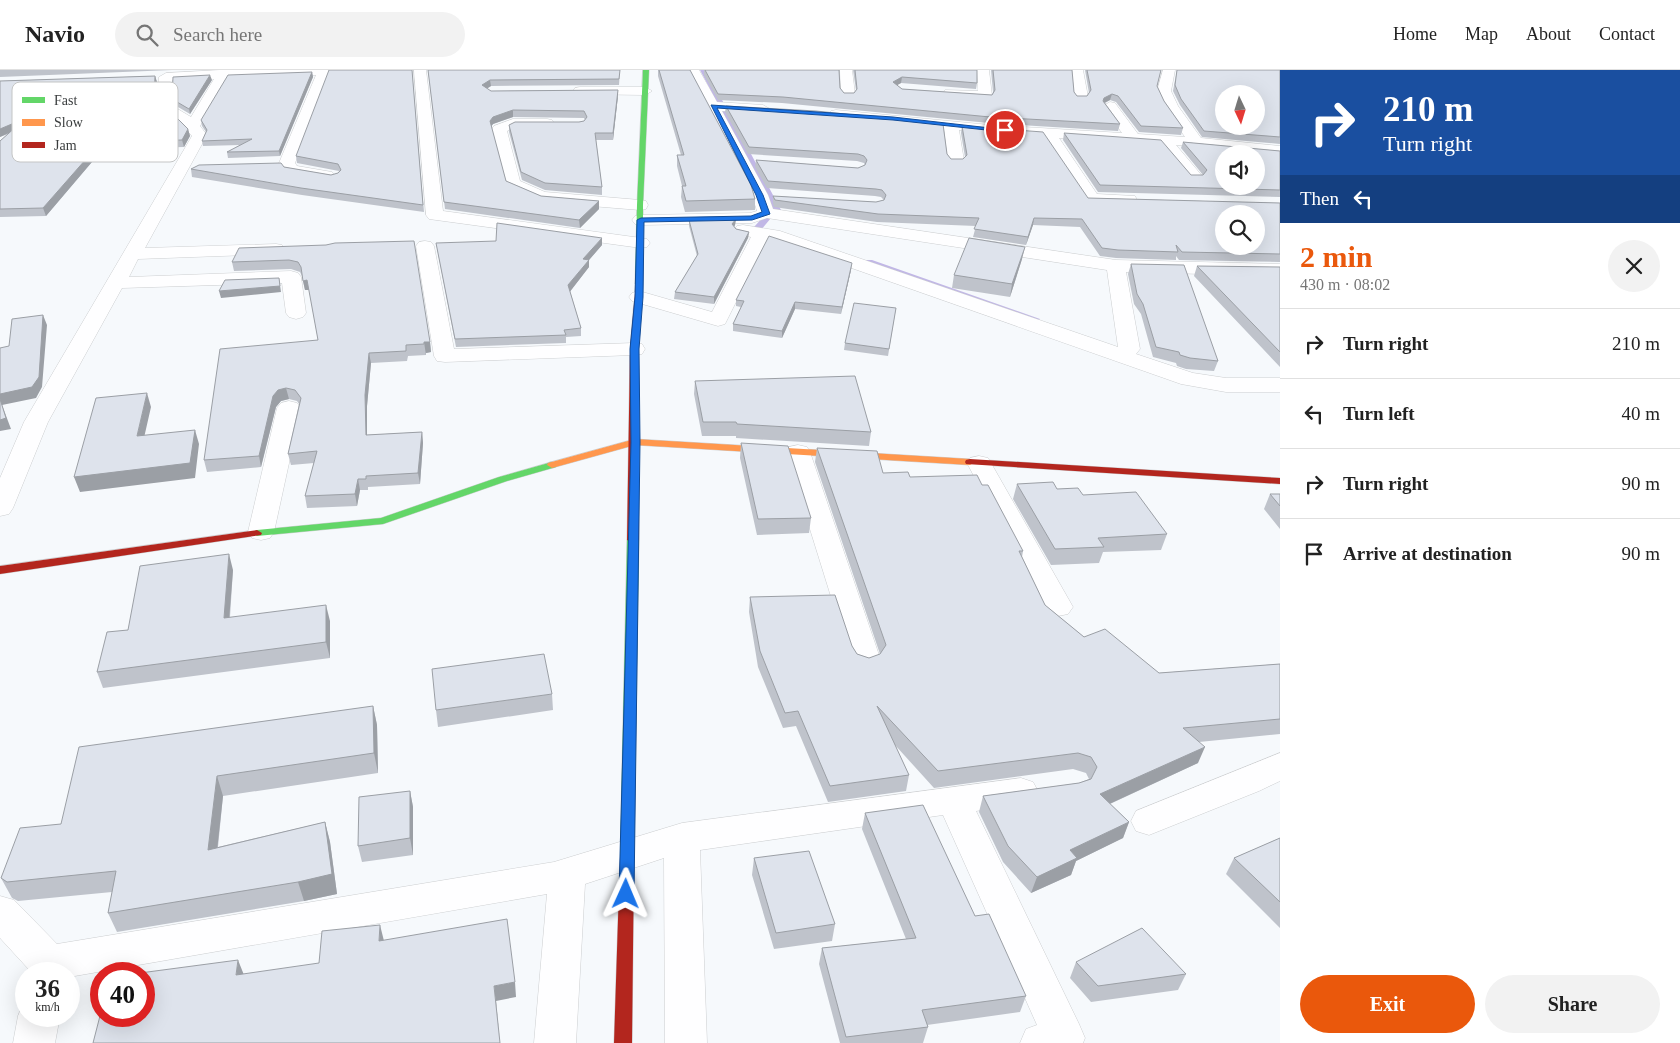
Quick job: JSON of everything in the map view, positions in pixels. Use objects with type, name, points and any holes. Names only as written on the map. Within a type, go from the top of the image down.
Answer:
[{"type":"street","points":[[287,163],[324,70]]},
{"type":"street","points":[[162,82],[161,77],[224,72],[339,70]]},
{"type":"street","points":[[420,70],[436,215],[641,243]]},
{"type":"street","points":[[623,1043],[636,442],[634,349],[639,297],[640,213],[646,70]]},
{"type":"street","points":[[694,70],[719,106],[767,200]]},
{"type":"street","points":[[846,70],[848,94]]},
{"type":"street","points":[[1077,70],[1081,97]]},
{"type":"street","points":[[1169,70],[1164,91],[1171,106],[1196,142]]},
{"type":"street","points":[[192,127],[224,72]]},
{"type":"street","points":[[938,92],[985,96],[980,76]]},
{"type":"street","points":[[568,91],[645,91]]},
{"type":"street","points":[[719,106],[774,110]]},
{"type":"street","points":[[1110,106],[1133,138]]},
{"type":"street","points":[[824,114],[1048,133],[1163,139],[1280,151]]},
{"type":"street","points":[[0,508],[36,422],[114,283],[131,254],[192,166],[200,135],[178,115]]},
{"type":"street","points":[[560,123],[513,123],[499,129],[513,184],[542,197],[640,213],[702,220],[783,238],[1189,379],[1226,385],[1280,385]]},
{"type":"street","points":[[951,125],[956,161]]},
{"type":"street","points":[[1048,133],[1092,199],[1141,200]]},
{"type":"street","points":[[1163,139],[1195,177]]},
{"type":"street","points":[[268,164],[287,163]]},
{"type":"street","points":[[287,163],[292,170],[333,176]]},
{"type":"street","points":[[702,220],[752,218],[767,200]]},
{"type":"street","points":[[767,200],[1116,266],[1280,270]]},
{"type":"street","points":[[639,297],[718,320],[761,234]]},
{"type":"street","points":[[425,246],[445,356],[634,349]]},
{"type":"street","points":[[131,254],[298,248]]},
{"type":"street","points":[[1116,266],[1129,349]]},
{"type":"street","points":[[114,283],[291,277],[296,313]]},
{"type":"street","points":[[261,532],[289,408]]},
{"type":"street","points":[[0,570],[261,532],[383,521],[503,479],[636,442],[1280,481]]},
{"type":"street","points":[[798,452],[866,661]]},
{"type":"street","points":[[980,463],[1058,607]]},
{"type":"street","points":[[1149,821],[1246,782],[1280,766]]},
{"type":"street","points":[[80,962],[557,877],[682,838],[1053,787]]},
{"type":"street","points":[[954,800],[1064,1038],[1041,1043]]},
{"type":"street","points":[[682,838],[686,1043]]},
{"type":"street","points":[[555,1043],[567,873]]},
{"type":"street","points":[[0,912],[43,962]]},
{"type":"street","points":[[34,1043],[37,1027]]},
{"type":"building","points":[[329,70],[412,70],[423,205],[301,188],[191,169],[199,165],[281,163],[284,167],[331,175],[338,173],[341,170],[338,164],[296,156]]},
{"type":"building","points":[[428,70],[620,70],[619,79],[490,80],[482,85],[491,91],[618,90],[613,133],[595,133],[602,187],[545,183],[521,172],[509,125],[515,122],[579,122],[584,121],[587,117],[584,111],[513,110],[493,117],[490,121],[506,181],[541,196],[599,201],[579,220],[444,202]]},
{"type":"building","points":[[659,70],[690,70],[751,185],[755,199],[686,201],[682,186],[686,186],[677,155],[684,155]]},
{"type":"building","points":[[705,70],[839,70],[840,88],[844,93],[854,93],[857,89],[855,70],[977,70],[977,83],[902,77],[893,82],[902,89],[992,95],[995,90],[993,70],[1072,70],[1074,92],[1077,96],[1087,96],[1091,90],[1087,70],[1161,70],[1157,86],[1164,101],[1183,128],[1141,126],[1118,96],[1112,94],[1104,98],[1103,101],[1120,124],[990,117],[783,97],[718,94]]},
{"type":"building","points":[[1177,70],[1280,70],[1280,137],[1255,135],[1265,135],[1265,85],[1215,85],[1215,132],[1204,131],[1181,99],[1175,85]]},
{"type":"building","points":[[312,72],[279,151],[227,152],[252,139],[202,141],[207,130],[201,120],[228,75]]},
{"type":"building","points":[[210,75],[189,109],[178,103],[178,82],[173,82],[173,77]]},
{"type":"building","points":[[155,76],[155,82],[12,82],[12,124],[0,129],[0,81]]},
{"type":"building","points":[[726,106],[816,111],[943,124],[947,154],[951,159],[963,159],[967,155],[962,126],[1043,132],[1088,198],[1280,203],[1280,254],[1265,254],[1265,205],[1215,205],[1215,253],[1182,252],[1176,245],[1178,252],[1118,250],[1102,248],[1082,219],[1034,218],[1028,237],[974,229],[979,218],[878,214],[775,200],[773,196],[876,202],[884,200],[886,195],[882,190],[876,189],[768,181],[756,160],[858,168],[865,165],[867,160],[864,156],[858,154],[749,147]]},
{"type":"building","points":[[178,119],[188,129],[182,140],[178,140]]},
{"type":"building","points":[[12,130],[12,162],[83,162],[43,208],[0,209],[0,141]]},
{"type":"building","points":[[1064,133],[1161,140],[1191,175],[1203,175],[1207,170],[1183,142],[1215,145],[1215,188],[1100,185]]},
{"type":"building","points":[[1265,150],[1280,151],[1280,190],[1265,190]]},
{"type":"building","points":[[736,219],[732,224],[736,229],[749,232],[714,297],[675,292],[698,254],[689,220]]},
{"type":"building","points":[[497,223],[602,238],[583,259],[589,260],[568,285],[581,328],[564,330],[566,335],[455,339],[436,243],[496,241]]},
{"type":"building","points":[[769,236],[852,263],[842,307],[795,302],[782,331],[733,324],[744,301],[736,300]]},
{"type":"building","points":[[969,238],[1025,247],[1012,284],[954,275]]},
{"type":"building","points":[[414,241],[430,342],[406,345],[406,351],[369,353],[365,395],[366,435],[422,432],[418,473],[366,476],[366,479],[358,479],[355,494],[305,496],[317,451],[288,454],[301,398],[295,390],[286,388],[278,390],[273,396],[259,456],[204,460],[220,349],[318,340],[307,280],[303,281],[301,267],[298,262],[289,260],[232,262],[239,248]]},
{"type":"building","points":[[1131,264],[1184,265],[1218,361],[1190,358],[1180,355],[1179,352],[1156,347],[1143,304],[1137,294]]},
{"type":"building","points":[[1197,266],[1280,267],[1280,352]]},
{"type":"building","points":[[279,278],[280,286],[219,291],[225,280]]},
{"type":"building","points":[[854,303],[896,308],[889,349],[845,343]]},
{"type":"building","points":[[43,315],[39,377],[32,387],[0,394],[0,348],[9,346],[12,319]]},
{"type":"building","points":[[855,376],[871,432],[737,424],[736,422],[703,422],[695,381]]},
{"type":"building","points":[[147,393],[137,436],[195,430],[190,463],[74,477],[96,398]]},
{"type":"building","points":[[0,399],[6,418],[0,420]]},
{"type":"building","points":[[741,443],[788,446],[811,518],[758,519]]},
{"type":"building","points":[[817,448],[877,451],[883,473],[908,472],[910,477],[977,475],[982,485],[988,485],[1023,551],[1019,551],[1045,605],[1084,637],[1105,629],[1159,673],[1280,664],[1280,719],[1183,728],[1205,747],[1100,794],[1129,822],[1070,850],[1077,858],[1037,877],[1008,846],[983,796],[1079,783],[1091,779],[1097,767],[1091,757],[1078,753],[938,771],[877,706],[909,775],[830,786],[798,711],[785,713],[760,651],[750,597],[835,595],[852,646],[857,654],[869,658],[880,654],[886,645]]},
{"type":"building","points":[[1053,482],[1057,489],[1078,488],[1083,495],[1136,492],[1167,534],[1098,538],[1104,547],[1055,549],[1017,484]]},
{"type":"building","points":[[1270,494],[1280,494],[1280,506]]},
{"type":"building","points":[[229,554],[224,618],[326,605],[326,642],[97,672],[107,632],[128,630],[140,566]]},
{"type":"building","points":[[544,654],[552,694],[436,710],[432,669]]},
{"type":"building","points":[[373,706],[374,753],[217,776],[208,850],[325,822],[332,874],[298,882],[108,913],[116,871],[7,882],[1,878],[20,828],[61,824],[79,747]]},
{"type":"building","points":[[410,791],[410,838],[358,846],[359,797]]},
{"type":"building","points":[[923,805],[975,916],[989,914],[1026,996],[922,1010],[928,1027],[846,1037],[822,948],[916,938],[865,813]]},
{"type":"building","points":[[1280,838],[1280,902],[1234,858]]},
{"type":"building","points":[[809,851],[835,924],[776,933],[754,858]]},
{"type":"building","points":[[507,919],[515,982],[494,986],[500,1043],[93,1043],[97,1027],[155,1027],[155,971],[238,960],[236,975],[319,963],[322,931],[380,925],[379,941]]},
{"type":"building","points":[[1142,928],[1186,974],[1098,986],[1076,962]]},
{"type":"waterway","points":[[703,70],[777,210]]},
{"type":"waterway","points":[[757,229],[767,218]]},
{"type":"waterway","points":[[869,262],[1035,319]]},
{"type":"traffic: fast","points":[[639,284],[640,205],[646,70]]},
{"type":"traffic: fast","points":[[257,533],[383,521],[503,479],[552,465]]},
{"type":"traffic: fast","points":[[627,858],[633,540]]},
{"type":"traffic: slow","points":[[552,465],[635,442],[970,462]]},
{"type":"traffic: jam","points":[[633,540],[634,349],[639,284]]},
{"type":"traffic: jam","points":[[970,462],[1280,481]]},
{"type":"traffic: jam","points":[[0,570],[257,533]]},
{"type":"traffic: jam","points":[[623,1043],[627,858]]},
{"type":"route","points":[[626,894],[636,442],[634,349],[639,297],[641,220],[752,218],[766,214],[760,195],[713,106],[893,118],[1005,130]]}]
